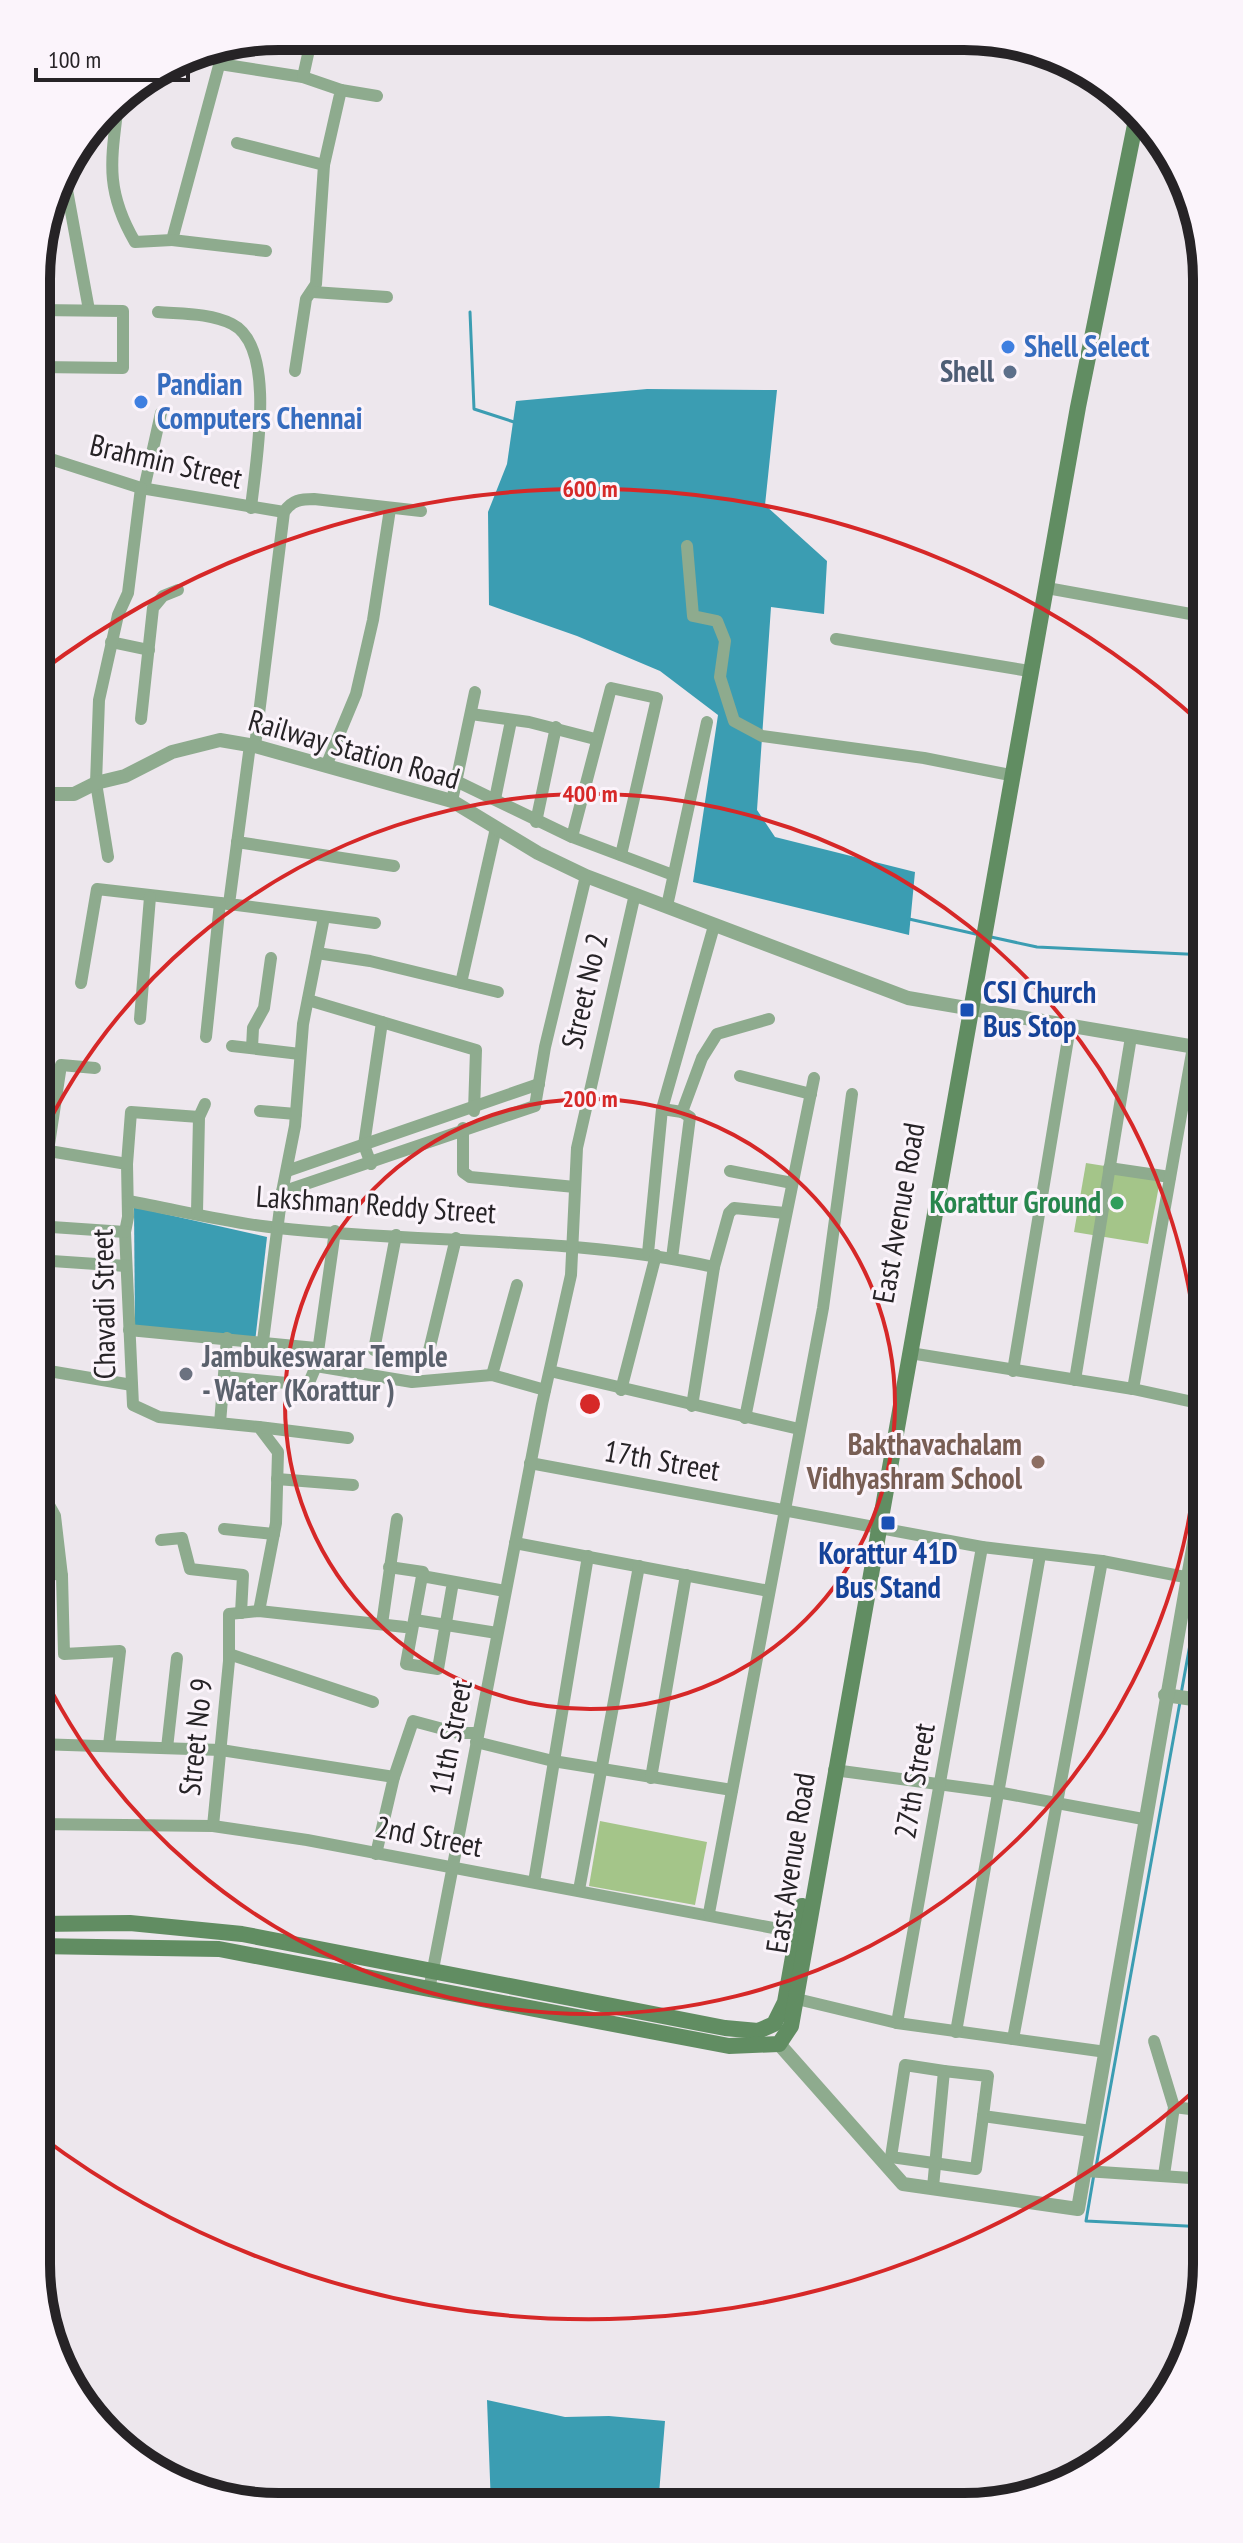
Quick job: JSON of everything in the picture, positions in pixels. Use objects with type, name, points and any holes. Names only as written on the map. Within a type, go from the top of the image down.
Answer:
[{"type":"main road","points":[[984,911],[1125,117]]},
{"type":"main road","points":[[984,911],[1023,670],[1135,127]]},
{"type":"main road","name":"East Avenue Road","points":[[50,1946],[219,1949],[429,1990],[779,2044],[791,2026],[797,1999],[803,1933],[984,911]]},
{"type":"main road","name":"East Avenue Road","points":[[50,1924],[186,1926],[432,1969],[723,2036],[758,2031],[774,2024],[785,2002],[803,1933],[875,1527],[910,1353],[967,1010]]},
{"type":"street","points":[[303,77],[309,50]]},
{"type":"street","points":[[172,240],[222,57]]},
{"type":"street","points":[[220,64],[303,77],[341,90],[377,96]]},
{"type":"street","points":[[295,371],[306,299],[313,292],[324,165],[341,90]]},
{"type":"street","points":[[117,117],[110,178],[119,213],[135,242],[172,240],[266,251]]},
{"type":"street","points":[[237,143],[324,165]]},
{"type":"street","points":[[67,191],[89,310]]},
{"type":"street","points":[[313,292],[387,297]]},
{"type":"street","points":[[50,310],[123,311],[123,368],[50,367]]},
{"type":"street","points":[[158,312],[209,317],[234,325],[247,336],[260,368],[251,508]]},
{"type":"street","points":[[108,857],[96,783],[99,700],[111,642],[128,593],[143,488],[161,413]]},
{"type":"street","name":"Brahmin Street","points":[[50,459],[143,488],[284,512]]},
{"type":"street","points":[[206,1037],[224,904],[253,746],[284,512],[289,504],[300,499],[421,511]]},
{"type":"street","points":[[326,766],[356,694],[373,620],[390,509]]},
{"type":"street","points":[[687,546],[693,616],[717,621],[725,641],[720,677],[734,721],[762,736],[924,758],[1005,774]]},
{"type":"street","points":[[1042,587],[1193,614]]},
{"type":"street","points":[[141,719],[153,608],[163,596],[178,590]]},
{"type":"street","points":[[836,639],[1023,670]]},
{"type":"street","points":[[111,642],[149,650]]},
{"type":"street","points":[[572,837],[595,739],[611,688],[657,698],[621,855]]},
{"type":"street","points":[[452,801],[475,692]]},
{"type":"street","points":[[471,714],[556,727],[595,739]]},
{"type":"street","points":[[495,799],[511,721]]},
{"type":"street","points":[[667,906],[707,722]]},
{"type":"street","points":[[536,822],[556,727]]},
{"type":"street","name":"Railway Station Road","points":[[50,794],[74,794],[96,783],[125,776],[172,752],[220,740],[253,746],[452,801],[586,876],[714,926],[781,947],[908,998],[1193,1047]]},
{"type":"street","points":[[456,781],[536,822],[673,875]]},
{"type":"street","points":[[461,983],[496,828]]},
{"type":"street","points":[[237,842],[394,866]]},
{"type":"street","points":[[282,1192],[535,1106],[586,876]]},
{"type":"street","points":[[81,983],[97,889],[375,923]]},
{"type":"street","name":"Street No 2","points":[[545,1390],[571,1275],[577,1148],[596,1053],[635,894]]},
{"type":"street","points":[[140,1019],[150,897]]},
{"type":"street","points":[[263,1341],[282,1192],[296,1114],[300,1054],[324,917]]},
{"type":"street","points":[[621,1390],[652,1254],[662,1109],[714,926]]},
{"type":"street","points":[[317,953],[370,961],[498,992]]},
{"type":"street","points":[[252,1048],[253,1028],[264,1008],[271,958]]},
{"type":"street","points":[[308,1000],[476,1050],[473,1107],[461,1164],[463,1172],[470,1177],[575,1187]]},
{"type":"street","points":[[682,1112],[702,1058],[717,1034],[769,1019]]},
{"type":"street","points":[[371,1164],[364,1145],[382,1022]]},
{"type":"street","points":[[1013,1371],[1070,1027]]},
{"type":"street","points":[[1075,1380],[1131,1037]]},
{"type":"street","points":[[232,1046],[300,1054]]},
{"type":"street","points":[[50,1117],[61,1065],[95,1068]]},
{"type":"street","points":[[740,1076],[811,1094]]},
{"type":"street","points":[[745,1418],[814,1078]]},
{"type":"street","points":[[1133,1389],[1170,1177],[1193,1078]]},
{"type":"street","points":[[287,1171],[539,1084]]},
{"type":"street","points":[[709,1913],[823,1308],[852,1094]]},
{"type":"street","points":[[197,1212],[199,1117],[205,1104]]},
{"type":"street","points":[[662,1109],[682,1112],[689,1115],[690,1121],[672,1258]]},
{"type":"street","points":[[260,1111],[296,1114]]},
{"type":"street","name":"Chavadi Street","points":[[199,1117],[131,1112],[125,1232],[133,1405],[159,1417],[348,1438]]},
{"type":"street","points":[[50,1151],[127,1164]]},
{"type":"street","points":[[1109,1168],[1170,1177]]},
{"type":"street","points":[[730,1171],[792,1183]]},
{"type":"street","name":"Lakshman Reddy Street","points":[[128,1201],[277,1228],[573,1244],[652,1254],[714,1267]]},
{"type":"street","points":[[692,1406],[714,1267],[732,1210],[785,1213]]},
{"type":"street","points":[[50,1227],[125,1232]]},
{"type":"street","points":[[224,1377],[308,1385],[316,1366],[316,1348],[335,1231]]},
{"type":"street","points":[[374,1350],[396,1235]]},
{"type":"street","points":[[427,1359],[456,1238]]},
{"type":"street","points":[[50,1261],[126,1266]]},
{"type":"street","points":[[492,1375],[517,1285]]},
{"type":"street","points":[[129,1330],[316,1348]]},
{"type":"street","points":[[220,1423],[227,1338]]},
{"type":"street","points":[[910,1353],[1133,1389],[1193,1402]]},
{"type":"street","points":[[316,1366],[412,1382],[492,1375],[545,1390]]},
{"type":"street","points":[[50,1371],[132,1385]]},
{"type":"street","points":[[550,1371],[799,1429]]},
{"type":"street","name":"11th Street","points":[[429,1990],[545,1390]]},
{"type":"street","points":[[259,1427],[278,1452],[274,1534],[259,1611]]},
{"type":"street","name":"17th Street","points":[[530,1463],[982,1547],[1102,1561],[1185,1577]]},
{"type":"street","points":[[277,1479],[353,1485]]},
{"type":"street","points":[[50,1507],[55,1516],[62,1576],[64,1654],[120,1651],[109,1745]]},
{"type":"street","points":[[382,1624],[397,1519]]},
{"type":"street","points":[[224,1529],[274,1534]]},
{"type":"street","points":[[161,1540],[176,1538],[185,1541],[190,1569],[243,1575],[241,1613],[259,1611],[382,1624],[445,1625],[497,1633]]},
{"type":"street","points":[[515,1543],[769,1591]]},
{"type":"street","name":"27th Street","points":[[897,2023],[982,1547]]},
{"type":"street","points":[[779,2044],[903,2184],[1078,2209],[1143,1819],[1171,1696],[1185,1577],[1193,1550]]},
{"type":"street","points":[[956,2032],[1040,1555]]},
{"type":"street","points":[[534,1882],[588,1556]]},
{"type":"street","points":[[1013,2039],[1102,1561]]},
{"type":"street","points":[[579,1890],[639,1566]]},
{"type":"street","points":[[389,1567],[423,1572]]},
{"type":"street","points":[[50,1572],[62,1576]]},
{"type":"street","points":[[651,1778],[686,1575]]},
{"type":"street","points":[[453,1582],[436,1670],[405,1663],[410,1624],[422,1576],[505,1591]]},
{"type":"street","name":"Street No 9","points":[[213,1826],[229,1654],[229,1614],[241,1613]]},
{"type":"street","points":[[229,1654],[373,1702]]},
{"type":"street","points":[[167,1748],[177,1658]]},
{"type":"street","points":[[1171,1696],[1193,1699]]},
{"type":"street","points":[[376,1854],[394,1777],[413,1721],[553,1761],[732,1790]]},
{"type":"street","points":[[50,1744],[221,1750],[394,1777]]},
{"type":"street","points":[[834,1770],[997,1792],[1143,1819]]},
{"type":"street","name":"2nd Street","points":[[50,1824],[213,1826],[709,1913],[803,1933]]},
{"type":"street","points":[[797,1999],[897,2023],[1106,2052]]},
{"type":"street","points":[[1154,2041],[1174,2107],[1164,2175]]},
{"type":"street","points":[[905,2065],[944,2071],[988,2076],[976,2169],[891,2157],[905,2065]]},
{"type":"street","points":[[933,2187],[944,2071]]},
{"type":"street","points":[[1174,2107],[1193,2109]]},
{"type":"street","points":[[983,2116],[1091,2131]]},
{"type":"street","points":[[1085,2171],[1193,2178]]},
{"type":"green space","name":"Korattur Ground","points":[[1086,1163],[1161,1175],[1148,1244],[1074,1232]]},
{"type":"green space","points":[[600,1821],[707,1842],[695,1905],[589,1886]]},
{"type":"water","points":[[647,389],[777,390],[765,505],[827,561],[824,614],[771,607],[757,810],[775,837],[915,872],[909,935],[693,882],[718,715],[660,671],[577,636],[489,605],[488,512],[507,464],[516,401]]},
{"type":"water","points":[[134,1207],[267,1237],[255,1342],[135,1330]]},
{"type":"water","points":[[487,2400],[565,2417],[609,2416],[665,2421],[659,2493],[491,2493]]},
{"type":"waterway","points":[[470,312],[474,409],[514,422]]},
{"type":"waterway","points":[[909,919],[980,935]]},
{"type":"waterway","points":[[991,937],[1037,947],[1193,954]]},
{"type":"waterway","points":[[1181,1694],[1193,1628]]},
{"type":"waterway","points":[[1096,2167],[1180,1702]]},
{"type":"waterway","points":[[1094,2174],[1086,2221],[1193,2226]]},
{"type":"place","name":"Shell Select","points":[[1008,347]]},
{"type":"place","name":"Shell","points":[[1010,372]]},
{"type":"place","name":"Pandian Computers Chennai","points":[[141,402]]},
{"type":"place","name":"CSI Church Bus Stop","points":[[967,1010]]},
{"type":"place","name":"Korattur Ground","points":[[1117,1203]]},
{"type":"place","name":"Jambukeswarar Temple - Water (Korattur )","points":[[186,1374]]},
{"type":"place","name":"Bakthavachalam Vidhyashram School","points":[[1038,1462]]},
{"type":"place","name":"Korattur 41D Bus Stand","points":[[888,1523]]}]
